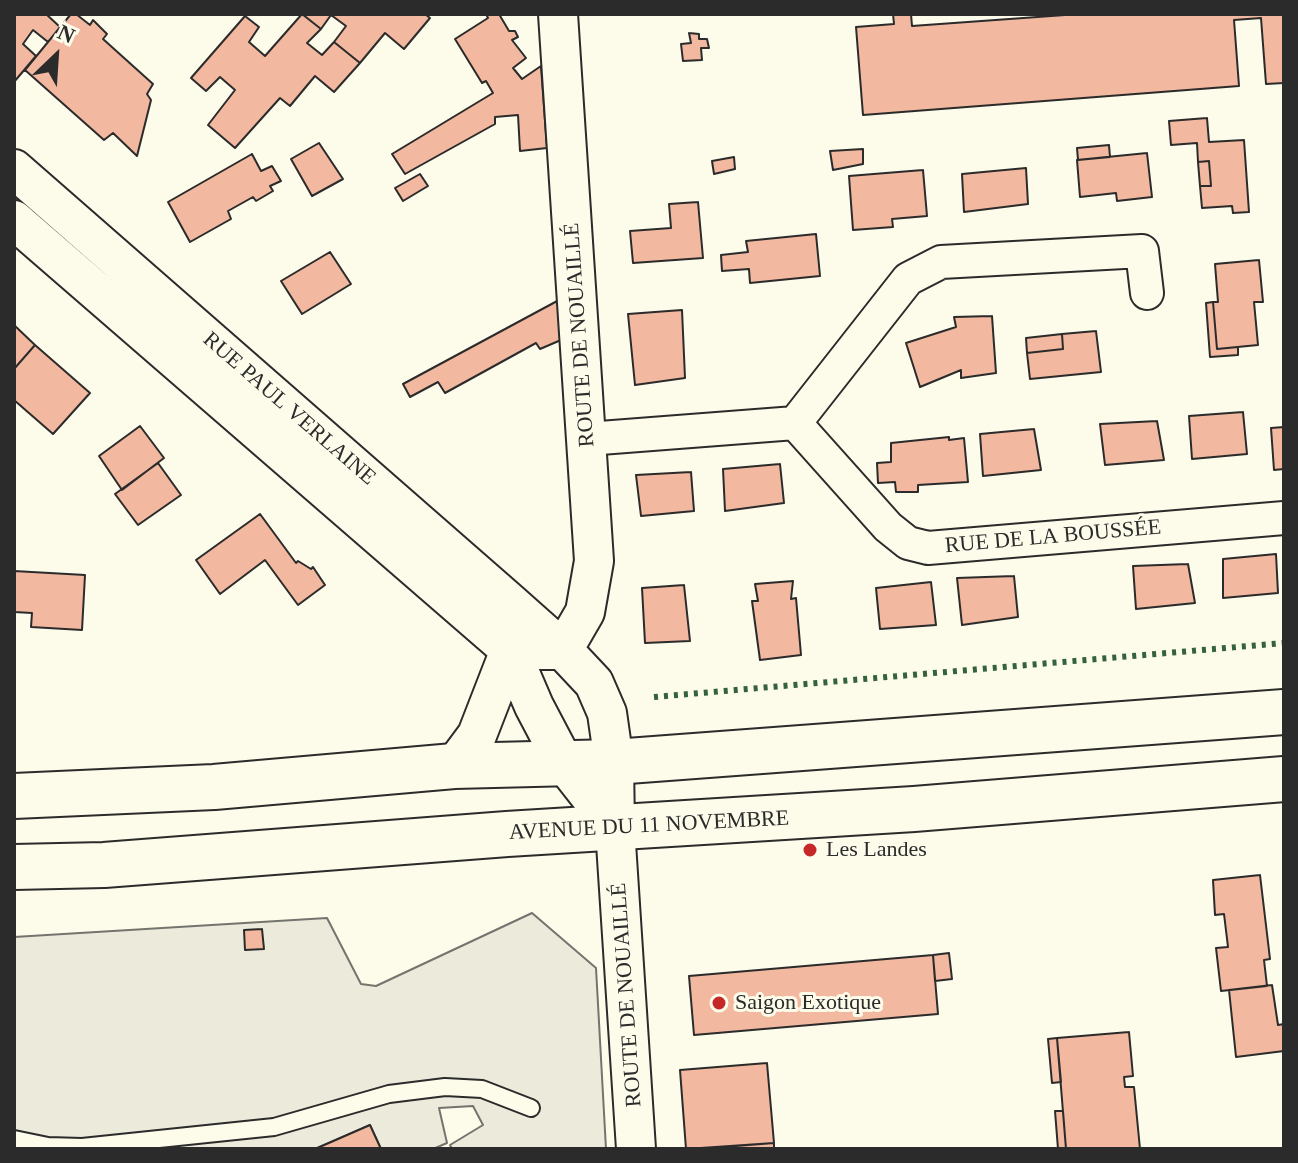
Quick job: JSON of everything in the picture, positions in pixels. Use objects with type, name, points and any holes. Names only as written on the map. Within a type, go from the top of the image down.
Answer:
[{"type":"main road","points":[[14,796],[214,787],[454,766],[614,762],[1284,712]]},
{"type":"main road","name":"AVENUE DU 11 NOVEMBRE","points":[[14,867],[104,865],[914,809],[1284,779]]},
{"type":"street","name":"ROUTE DE NOUAILLÉ","points":[[558,14],[594,561],[585,612],[563,650]]},
{"type":"street","name":"RUE PAUL VERLAINE","points":[[14,169],[563,650],[594,683],[607,713],[614,762],[615,828]]},
{"type":"street","name":"RUE PAUL VERLAINE","points":[[14,220],[510,650],[534,706],[564,763]]},
{"type":"street","points":[[587,439],[795,423],[908,279],[941,262],[1142,251],[1147,293]]},
{"type":"street","name":"RUE DE LA BOUSSÉE","points":[[795,423],[888,527],[908,543],[928,548],[1284,518]]},
{"type":"street","points":[[454,766],[477,735],[510,650],[563,650]]},
{"type":"street","points":[[564,763],[615,828]]},
{"type":"street","name":"ROUTE DE NOUAILLÉ","points":[[615,828],[636,1149]]},
{"type":"lane","points":[[14,783],[83,794]]},
{"type":"lane","points":[[14,1139],[48,1146],[82,1147],[274,1127],[389,1094],[445,1087],[482,1089],[531,1108]]},
{"type":"shaded area","points":[[532,913],[596,968],[606,1149],[452,1149],[450,1145],[483,1125],[473,1106],[439,1108],[447,1143],[433,1149],[381,1149],[370,1125],[315,1149],[14,1149],[14,937],[327,918],[361,984],[376,986]]},
{"type":"building","points":[[14,14],[46,14],[60,27],[48,42],[33,30],[23,44],[36,56],[14,82]]},
{"type":"building","points":[[71,14],[76,14],[90,25],[93,20],[107,34],[103,39],[153,84],[147,94],[151,100],[137,156],[113,133],[104,140],[25,70]]},
{"type":"building","points":[[302,14],[321,29],[307,43],[322,55],[334,42],[360,63],[334,92],[315,76],[290,106],[280,98],[235,148],[208,125],[235,90],[220,77],[206,91],[191,78],[245,16],[259,27],[249,42],[265,56]]},
{"type":"building","points":[[302,14],[425,14],[430,18],[404,49],[385,33],[360,63],[334,42],[346,26],[331,15],[321,29]]},
{"type":"building","points":[[486,14],[499,14],[509,31],[515,31],[518,37],[512,40],[526,58],[513,68],[522,79],[541,66],[547,148],[520,151],[518,115],[495,117],[495,124],[405,174],[392,154],[493,93],[486,81],[482,83],[455,39],[488,18]]},
{"type":"building","points":[[893,14],[911,14],[912,26],[1079,14],[1284,14],[1284,83],[1266,84],[1261,18],[1234,20],[1239,86],[863,115],[856,27],[894,24]]},
{"type":"building","points":[[689,33],[699,34],[699,39],[707,39],[709,48],[701,48],[702,60],[683,61],[681,44],[691,43]]},
{"type":"building","points":[[1207,118],[1209,142],[1244,140],[1249,212],[1233,213],[1232,206],[1202,208],[1200,186],[1211,186],[1209,161],[1198,162],[1197,143],[1171,145],[1169,121]]},
{"type":"building","points":[[319,143],[343,179],[312,196],[291,159]]},
{"type":"building","points":[[1109,145],[1110,157],[1078,160],[1077,148]]},
{"type":"building","points":[[863,149],[863,164],[833,170],[830,151]]},
{"type":"building","points":[[1147,153],[1152,197],[1117,201],[1116,193],[1080,197],[1077,160]]},
{"type":"building","points":[[252,154],[261,171],[272,166],[281,181],[270,186],[273,191],[256,201],[253,197],[228,211],[231,219],[190,242],[168,202]]},
{"type":"building","points":[[734,157],[735,169],[714,174],[712,161]]},
{"type":"building","points":[[1209,161],[1211,186],[1200,186],[1198,162]]},
{"type":"building","points":[[1026,168],[1028,204],[964,212],[962,174]]},
{"type":"building","points":[[923,170],[927,216],[892,219],[893,227],[853,230],[849,176]]},
{"type":"building","points":[[420,174],[428,186],[403,201],[395,188]]},
{"type":"building","points":[[698,202],[703,258],[633,263],[630,231],[671,228],[669,204]]},
{"type":"building","points":[[816,234],[820,276],[750,283],[749,269],[722,271],[721,255],[748,252],[746,241]]},
{"type":"building","points":[[330,252],[351,284],[302,314],[281,281]]},
{"type":"building","points":[[1259,260],[1263,302],[1254,302],[1258,345],[1217,349],[1213,302],[1218,302],[1215,264]]},
{"type":"building","points":[[559,300],[561,340],[540,349],[536,343],[445,393],[438,382],[410,397],[403,384]]},
{"type":"building","points":[[1213,302],[1217,349],[1238,347],[1238,355],[1210,357],[1206,303]]},
{"type":"building","points":[[682,310],[685,378],[635,385],[628,314]]},
{"type":"building","points":[[992,316],[996,373],[961,378],[961,370],[920,387],[906,343],[956,327],[954,317]]},
{"type":"building","points":[[14,325],[35,345],[14,369]]},
{"type":"building","points":[[1096,331],[1101,372],[1030,379],[1027,353],[1063,349],[1062,334]]},
{"type":"building","points":[[1062,334],[1063,349],[1027,353],[1026,338]]},
{"type":"building","points":[[35,345],[90,393],[53,434],[14,400],[14,369]]},
{"type":"building","points":[[1243,412],[1247,454],[1192,459],[1189,416]]},
{"type":"building","points":[[1157,421],[1164,460],[1105,465],[1100,424]]},
{"type":"building","points":[[140,426],[164,458],[122,490],[99,456]]},
{"type":"building","points":[[1284,427],[1284,469],[1274,470],[1271,428]]},
{"type":"building","points":[[1034,429],[1041,470],[983,476],[980,434]]},
{"type":"building","points":[[949,437],[949,440],[964,438],[968,482],[918,485],[918,492],[896,492],[895,482],[878,483],[877,463],[891,462],[891,443]]},
{"type":"building","points":[[158,463],[181,495],[138,525],[115,494]]},
{"type":"building","points":[[780,464],[784,503],[725,511],[723,469]]},
{"type":"building","points":[[691,472],[694,511],[641,516],[636,475]]},
{"type":"building","points":[[260,514],[296,563],[298,561],[311,569],[313,567],[325,585],[298,605],[265,560],[220,594],[196,560]]},
{"type":"building","points":[[1276,554],[1278,593],[1223,598],[1223,559]]},
{"type":"building","points":[[1188,564],[1195,603],[1136,609],[1133,566]]},
{"type":"building","points":[[14,571],[85,575],[82,630],[31,627],[32,613],[14,612]]},
{"type":"building","points":[[1014,576],[1018,617],[962,625],[957,578]]},
{"type":"building","points":[[793,581],[791,599],[796,598],[801,655],[760,660],[752,601],[758,601],[755,584]]},
{"type":"building","points":[[931,582],[936,625],[880,629],[876,588]]},
{"type":"building","points":[[684,585],[690,641],[645,643],[642,588]]},
{"type":"building","points":[[1260,875],[1270,959],[1264,960],[1267,986],[1221,991],[1216,948],[1228,947],[1224,914],[1215,915],[1213,880]]},
{"type":"building","points":[[262,929],[264,949],[245,950],[244,930]]},
{"type":"building","points":[[949,953],[952,979],[935,981],[933,955]]},
{"type":"building","points":[[933,955],[938,1014],[694,1035],[689,976]]},
{"type":"building","points":[[1272,985],[1278,1025],[1284,1024],[1284,1051],[1236,1057],[1229,990]]},
{"type":"building","points":[[1129,1032],[1133,1076],[1124,1077],[1125,1087],[1134,1087],[1140,1149],[1066,1149],[1057,1038]]},
{"type":"building","points":[[1057,1038],[1061,1082],[1052,1083],[1048,1039]]},
{"type":"building","points":[[767,1063],[774,1143],[686,1149],[680,1070]]},
{"type":"building","points":[[1055,1111],[1063,1111],[1066,1149],[1058,1149]]},
{"type":"building","points":[[370,1125],[381,1149],[315,1149]]},
{"type":"building","points":[[774,1143],[774,1149],[698,1149]]},
{"type":"hedge","points":[[654,697],[1284,643]]},
{"type":"place","name":"Les Landes","points":[[810,850]]},
{"type":"place","name":"Saigon Exotique","points":[[719,1003]]}]
